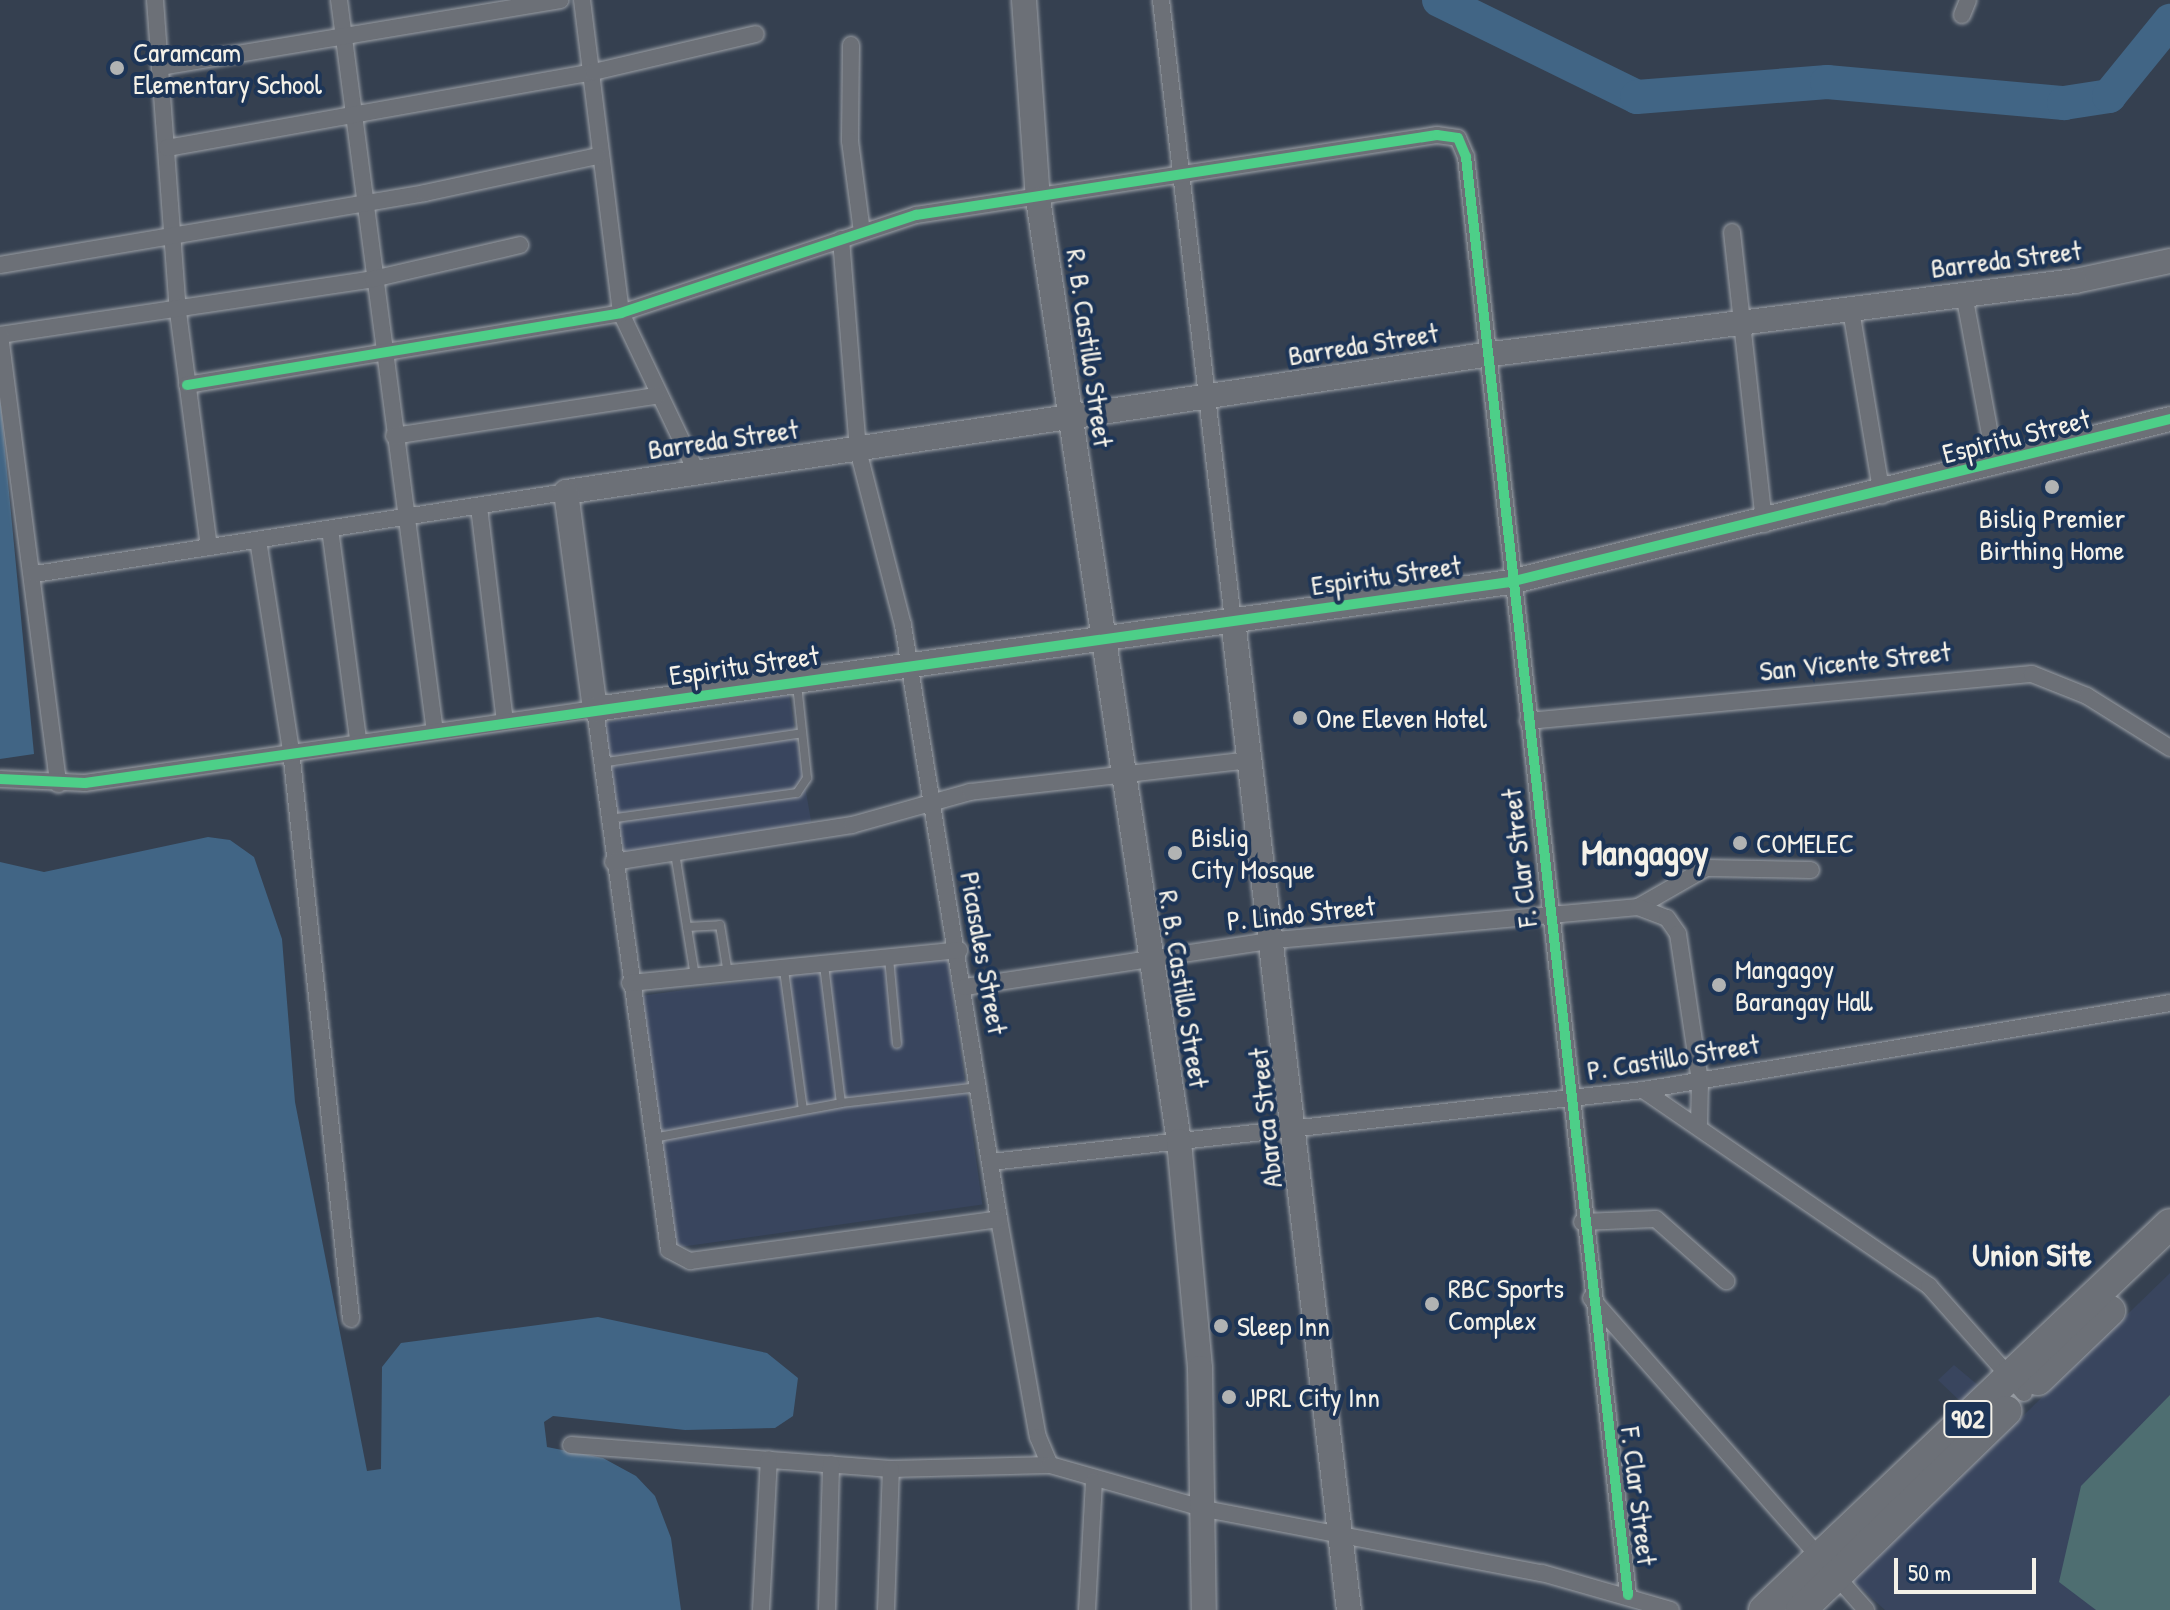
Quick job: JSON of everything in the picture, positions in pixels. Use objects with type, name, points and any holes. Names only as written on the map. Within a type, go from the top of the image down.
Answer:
[{"type":"highway","name":"902","points":[[2018,1386],[2170,1224]]},
{"type":"highway","name":"902","points":[[1764,1610],[1825,1570],[2018,1386],[2170,1253]]},
{"type":"highway","name":"902","points":[[1801,1610],[1825,1570]]},
{"type":"street","points":[[155,0],[178,312],[209,547]]},
{"type":"street","points":[[339,0],[383,357],[435,732]]},
{"type":"street","points":[[160,67],[345,41],[560,0]]},
{"type":"street","points":[[582,0],[594,72],[598,156],[621,313],[656,396],[697,473]]},
{"type":"street","name":"R. B. Castillo Street","points":[[1024,0],[1038,199],[1120,772],[1179,1141],[1196,1301],[1205,1509],[1204,1610]]},
{"type":"street","points":[[1161,0],[1177,177],[1209,400],[1233,620]]},
{"type":"street","points":[[167,148],[594,72],[756,34]]},
{"type":"street","points":[[851,45],[849,128],[862,232]]},
{"type":"street","name":"F. Clar Street","points":[[1177,177],[1437,135],[1458,138],[1466,157],[1484,355],[1528,721],[1582,1222],[1628,1595]]},
{"type":"street","points":[[0,265],[364,204],[598,156]]},
{"type":"street","points":[[187,385],[383,357],[621,313],[916,215],[1177,177]]},
{"type":"street","points":[[1732,232],[1738,326],[1764,524]]},
{"type":"street","name":"Picasales Street","points":[[841,239],[858,450],[910,668],[965,987],[999,1219],[1038,1437],[1050,1465]]},
{"type":"street","points":[[58,784],[35,574],[0,335],[178,312],[373,279],[520,245]]},
{"type":"street","name":"Barreda Street","points":[[566,492],[1071,421],[1484,355],[1738,326],[2116,275],[2170,261]]},
{"type":"street","points":[[1964,294],[1996,466]]},
{"type":"street","points":[[1851,310],[1882,495]]},
{"type":"street","points":[[394,436],[656,396]]},
{"type":"street","name":"Espiritu Street","points":[[595,709],[910,668],[1103,637],[1510,582],[1882,495],[2170,419]]},
{"type":"street","points":[[35,574],[566,492],[665,1241],[690,1261],[999,1219]]},
{"type":"street","points":[[479,507],[505,721]]},
{"type":"street","points":[[330,529],[358,740]]},
{"type":"street","points":[[258,540],[291,750],[351,1319]]},
{"type":"street","name":"Abarca Street","points":[[1233,620],[1276,940],[1349,1610]]},
{"type":"street","name":"San Vicente Street","points":[[1528,721],[2032,674],[2087,696],[2170,748]]},
{"type":"street","points":[[0,779],[58,784],[595,709]]},
{"type":"street","points":[[613,862],[865,822],[931,802],[1120,772],[1251,760]]},
{"type":"street","points":[[1638,907],[1706,868],[1811,870]]},
{"type":"street","points":[[1638,907],[1676,927],[1700,1082],[1699,1125]]},
{"type":"street","name":"P. Lindo Street","points":[[965,987],[1276,940],[1638,907]]},
{"type":"street","points":[[630,983],[784,970],[959,950]]},
{"type":"street","name":"P. Castillo Street","points":[[991,1162],[1179,1141],[1296,1124],[1569,1100],[1700,1082],[2170,1003]]},
{"type":"street","points":[[1643,1090],[1699,1125],[1929,1286],[2018,1386]]},
{"type":"street","points":[[1582,1222],[1656,1219],[1726,1281]]},
{"type":"street","points":[[1591,1298],[1825,1570],[1866,1610]]},
{"type":"street","points":[[571,1445],[891,1469],[1050,1465],[1094,1481],[1205,1509],[1628,1595],[1671,1610]]},
{"type":"street","points":[[761,1610],[769,1459]]},
{"type":"street","points":[[827,1610],[831,1464]]},
{"type":"street","points":[[886,1610],[891,1469]]},
{"type":"street","points":[[1087,1610],[1094,1481]]},
{"type":"lane","points":[[608,820],[788,797],[807,778],[797,682]]},
{"type":"lane","points":[[600,763],[802,733]]},
{"type":"lane","points":[[675,853],[695,977]]},
{"type":"lane","points":[[687,927],[720,925],[728,975]]},
{"type":"lane","points":[[889,958],[897,1044]]},
{"type":"lane","points":[[824,965],[841,1103]]},
{"type":"lane","points":[[784,970],[803,1110]]},
{"type":"lane","points":[[652,1139],[841,1103],[980,1087]]},
{"type":"shaded area","points":[[0,398],[34,754],[0,759]]},
{"type":"shaded area","points":[[788,690],[811,822],[624,855],[601,723]]},
{"type":"shaded area","points":[[208,837],[230,840],[254,857],[282,939],[295,1102],[367,1471],[381,1469],[382,1367],[401,1343],[598,1317],[767,1353],[798,1378],[793,1416],[775,1428],[685,1430],[553,1416],[544,1422],[547,1447],[603,1458],[636,1476],[655,1496],[671,1538],[681,1610],[0,1610],[0,862],[44,872]]},
{"type":"shaded area","points":[[947,953],[982,1205],[672,1248],[637,997]]},
{"type":"shaded area","points":[[2170,1273],[2170,1610],[1885,1610],[1853,1581]]},
{"type":"shaded area","points":[[1954,1365],[1979,1386],[1963,1404],[1938,1380]]},
{"type":"green space","points":[[2170,1395],[2170,1610],[2096,1610],[2059,1582],[2081,1486]]},
{"type":"waterway","points":[[1439,0],[1637,97],[1827,82],[2064,103],[2109,96],[2170,21]]},
{"type":"cycle path","points":[[187,385],[621,313],[916,215],[1437,135],[1458,138],[1466,157],[1628,1595]]},
{"type":"cycle path","points":[[0,779],[85,783],[1510,582],[2170,419]]},
{"type":"place","name":"Caramcam Elementary School","points":[[117,68]]},
{"type":"place","name":"Bislig Premier Birthing Home","points":[[2052,487]]},
{"type":"place","name":"One Eleven Hotel","points":[[1300,718]]},
{"type":"place","name":"COMELEC","points":[[1740,843]]},
{"type":"place","name":"Bislig City Mosque","points":[[1175,853]]},
{"type":"place","name":"Mangagoy Barangay Hall","points":[[1719,985]]},
{"type":"place","name":"RBC Sports Complex","points":[[1432,1304]]},
{"type":"place","name":"Sleep Inn","points":[[1221,1326]]},
{"type":"place","name":"JPRL City Inn","points":[[1229,1397]]},
{"type":"district","name":"Mangagoy","points":[[1645,852]]},
{"type":"district","name":"Union Site","points":[[2032,1255]]}]
